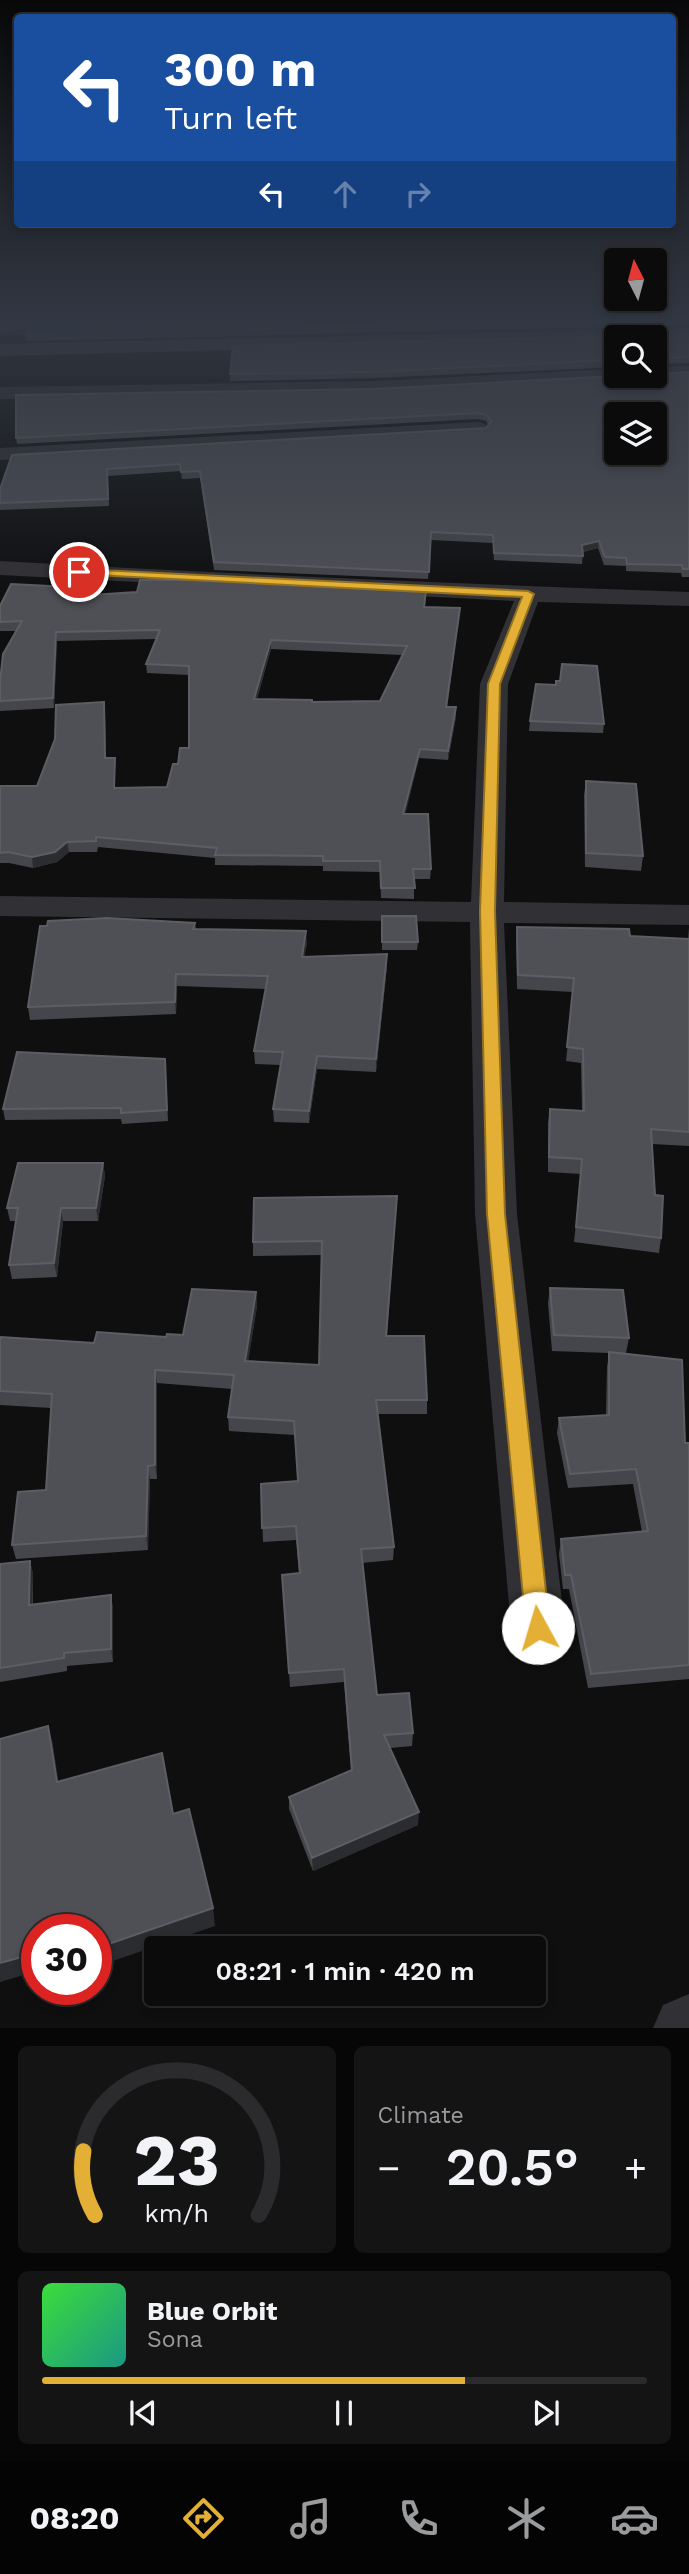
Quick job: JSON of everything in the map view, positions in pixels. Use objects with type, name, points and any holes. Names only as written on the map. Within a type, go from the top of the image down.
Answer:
[{"type":"street","points":[[0,454],[478,428]]},
{"type":"street","points":[[0,568],[237,581],[689,599]]},
{"type":"street","points":[[0,590],[6,586],[60,584],[211,586],[237,581]]},
{"type":"street","points":[[528,594],[494,684],[487,911],[496,1214],[538,1628]]},
{"type":"street","points":[[0,906],[689,915]]},
{"type":"building","points":[[16,409],[604,409],[604,465],[667,465],[667,409],[689,409],[689,569],[683,569],[682,565],[627,564],[626,558],[605,557],[599,541],[582,545],[583,556],[494,553],[493,535],[431,532],[429,572],[214,562],[200,471],[181,472],[180,464],[107,469],[108,499],[0,503],[0,489],[12,455],[486,428],[491,421],[486,415],[478,413],[16,438]]},
{"type":"building","points":[[140,580],[217,580],[426,590],[424,607],[460,608],[446,707],[456,707],[448,751],[420,749],[403,814],[428,814],[431,869],[413,869],[415,888],[381,888],[380,861],[323,861],[323,856],[215,855],[217,848],[96,837],[96,841],[67,842],[55,852],[32,857],[0,853],[0,786],[37,786],[55,739],[56,705],[104,702],[105,758],[115,758],[114,788],[167,787],[173,764],[178,764],[180,748],[189,748],[189,666],[146,664],[160,630],[56,632],[53,698],[0,701],[3,654],[22,621],[0,622],[0,606],[11,584],[89,588],[91,595],[137,592]],"holes":[[[271,640],[407,646],[380,701],[254,699]]]},
{"type":"building","points":[[562,664],[597,666],[604,724],[530,721],[536,684],[556,685],[556,681],[560,681]]},
{"type":"building","points":[[586,781],[636,784],[643,856],[586,853]]},
{"type":"building","points":[[382,916],[416,916],[418,942],[382,942]]},
{"type":"building","points":[[107,918],[195,923],[193,929],[306,931],[302,957],[387,954],[376,1059],[317,1056],[309,1111],[273,1109],[283,1052],[254,1051],[268,976],[176,974],[175,1002],[28,1007],[40,926],[47,926],[48,921]]},
{"type":"building","points":[[517,927],[629,929],[630,936],[689,939],[689,1132],[651,1129],[655,1195],[663,1196],[661,1238],[576,1227],[582,1159],[549,1157],[550,1109],[584,1111],[583,1049],[567,1047],[574,978],[518,975]]},
{"type":"building","points":[[17,1052],[165,1059],[167,1110],[121,1113],[121,1108],[3,1109]]},
{"type":"building","points":[[18,1163],[103,1163],[96,1208],[61,1208],[54,1263],[9,1265],[18,1208],[7,1208]]},
{"type":"building","points":[[397,1196],[386,1336],[424,1336],[427,1400],[376,1400],[394,1547],[361,1549],[377,1695],[409,1693],[413,1733],[384,1735],[419,1812],[312,1858],[289,1797],[352,1770],[344,1669],[289,1673],[282,1575],[300,1573],[296,1526],[262,1528],[261,1484],[298,1481],[294,1421],[228,1417],[234,1375],[155,1370],[155,1465],[148,1466],[146,1536],[12,1545],[18,1492],[46,1490],[52,1394],[0,1391],[0,1342],[1,1337],[94,1343],[97,1332],[166,1337],[167,1334],[183,1335],[192,1289],[256,1292],[245,1361],[319,1365],[322,1241],[253,1242],[254,1198]]},
{"type":"building","points":[[550,1288],[623,1290],[629,1338],[554,1335]]},
{"type":"building","points":[[609,1352],[682,1360],[685,1443],[689,1443],[689,1665],[591,1674],[571,1575],[565,1575],[561,1539],[648,1531],[636,1469],[570,1474],[559,1418],[609,1415]]},
{"type":"building","points":[[30,1561],[29,1605],[111,1595],[111,1649],[64,1653],[64,1658],[0,1668],[0,1564]]},
{"type":"building","points":[[48,1726],[57,1782],[162,1753],[173,1814],[189,1809],[213,1908],[112,1943],[112,1914],[21,1914],[21,1957],[0,1963],[0,1739]]},
{"type":"route","points":[[79,572],[528,594],[494,684],[487,911],[496,1214],[538,1628]]}]
